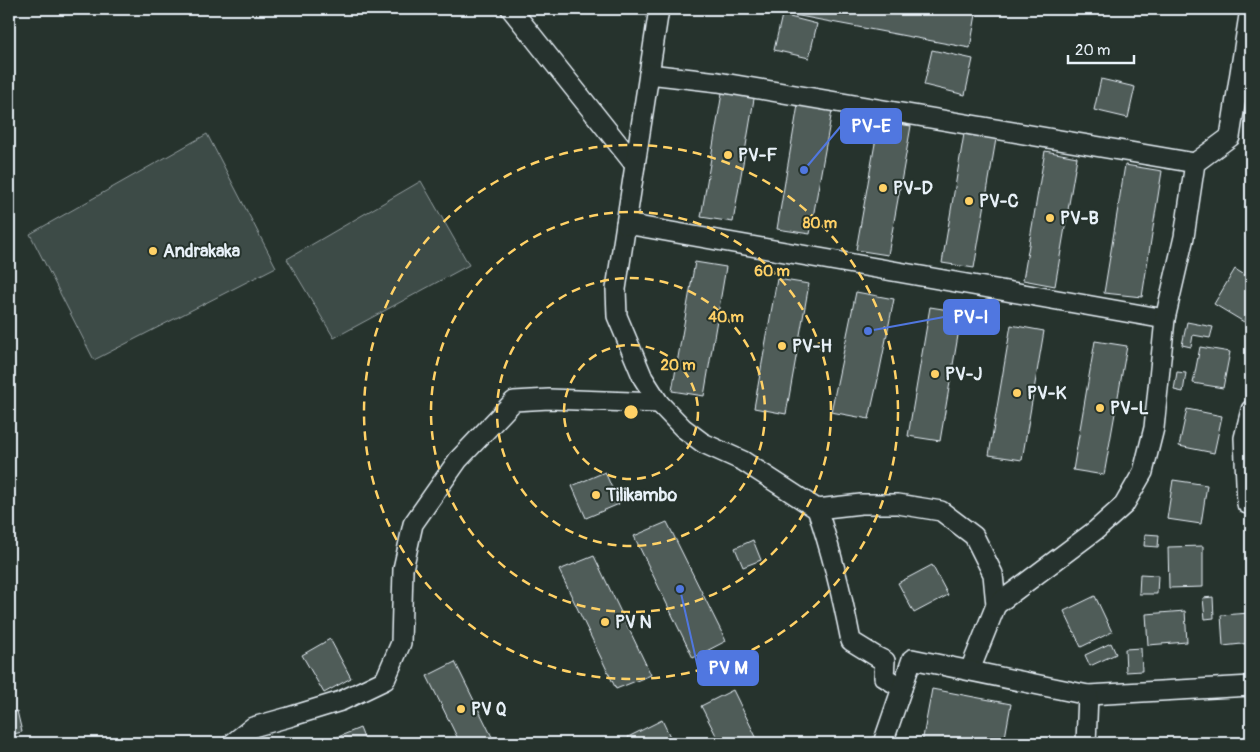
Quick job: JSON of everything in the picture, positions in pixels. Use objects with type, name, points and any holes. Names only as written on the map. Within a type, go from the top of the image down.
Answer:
[{"type":"street","points":[[512,9],[635,165]]},
{"type":"street","points":[[659,9],[616,289],[617,316],[643,378],[659,403],[682,428],[703,443],[742,461],[817,509],[840,585],[851,641],[884,661],[884,677],[902,688]]},
{"type":"street","points":[[649,74],[718,82],[1195,163],[1230,138],[1250,9]]},
{"type":"street","points":[[996,605],[1096,530],[1124,504],[1143,472],[1154,428],[1165,319],[1184,237],[1195,163]]},
{"type":"street","points":[[626,224],[1165,319]]},
{"type":"street","points":[[233,743],[253,726],[340,701],[385,680],[401,643],[404,569],[413,524],[458,460],[514,401],[549,399],[659,403]]},
{"type":"street","points":[[1251,410],[1244,438],[1247,504],[1251,504]]},
{"type":"street","points":[[817,509],[861,504],[898,504],[941,512],[974,536],[993,574],[996,605],[970,670]]},
{"type":"street","points":[[883,743],[912,659],[1088,695],[1251,686]]},
{"type":"street","points":[[1086,743],[1088,695]]},
{"type":"shaded area","name":"Andrakaka","points":[[207,134],[276,267],[94,360],[30,234]]},
{"type":"shaded area","points":[[421,181],[469,265],[334,338],[287,259]]},
{"type":"building","points":[[762,9],[977,9],[970,48]]},
{"type":"building","points":[[782,15],[817,24],[809,58],[774,50]]},
{"type":"building","points":[[932,50],[973,59],[965,95],[924,85]]},
{"type":"building","points":[[1101,79],[1135,87],[1128,118],[1094,110]]},
{"type":"building","name":"PV-F","points":[[723,87],[755,93],[733,222],[701,217]]},
{"type":"building","points":[[798,105],[832,111],[810,234],[777,229]]},
{"type":"building","name":"PV-D","points":[[879,121],[911,126],[888,255],[856,250]]},
{"type":"building","name":"PV-C","points":[[964,134],[996,139],[974,268],[942,263]]},
{"type":"building","name":"PV-B","points":[[1045,151],[1077,157],[1055,286],[1023,280]]},
{"type":"building","points":[[1125,165],[1162,171],[1142,297],[1104,293]]},
{"type":"building","points":[[695,262],[726,267],[704,396],[672,391]]},
{"type":"building","points":[[1235,269],[1251,279],[1251,310],[1244,322],[1214,304]]},
{"type":"building","name":"PV-H","points":[[777,279],[809,284],[786,414],[754,408]]},
{"type":"building","points":[[856,292],[894,299],[869,419],[831,412]]},
{"type":"building","name":"PV-J","points":[[930,307],[962,312],[940,441],[908,436]]},
{"type":"building","points":[[1187,322],[1213,327],[1210,338],[1193,335],[1191,347],[1182,345]]},
{"type":"building","name":"PV-K","points":[[1011,325],[1044,331],[1022,460],[989,455]]},
{"type":"building","name":"PV-L","points":[[1095,341],[1127,346],[1104,475],[1073,470]]},
{"type":"building","points":[[1200,347],[1230,352],[1223,388],[1193,383]]},
{"type":"building","points":[[1177,372],[1186,373],[1183,392],[1174,390]]},
{"type":"building","points":[[1187,409],[1222,416],[1214,453],[1179,446]]},
{"type":"building","name":"Tilikambo","points":[[605,472],[619,504],[586,518],[572,486]]},
{"type":"building","points":[[1173,480],[1207,485],[1201,524],[1167,519]]},
{"type":"building","points":[[667,522],[726,641],[693,658],[634,536]]},
{"type":"building","points":[[1145,534],[1159,535],[1158,547],[1144,546]]},
{"type":"building","points":[[753,540],[761,560],[743,567],[735,548]]},
{"type":"building","points":[[1203,546],[1203,587],[1169,588],[1168,547]]},
{"type":"building","name":"PV N","points":[[594,556],[651,675],[616,689],[559,570]]},
{"type":"building","points":[[932,565],[948,595],[914,613],[898,583]]},
{"type":"building","points":[[1140,574],[1158,575],[1157,594],[1139,594]]},
{"type":"building","points":[[1095,596],[1112,632],[1081,647],[1064,611]]},
{"type":"building","points":[[1213,597],[1214,618],[1205,619],[1203,598]]},
{"type":"building","points":[[1185,611],[1187,642],[1148,645],[1146,614]]},
{"type":"building","points":[[1251,613],[1251,643],[1223,646],[1221,615]]},
{"type":"building","points":[[330,639],[351,678],[324,693],[302,655]]},
{"type":"building","points":[[1111,643],[1116,654],[1090,666],[1085,655]]},
{"type":"building","points":[[1141,648],[1142,671],[1126,672],[1125,649]]},
{"type":"building","name":"PV Q","points":[[455,662],[495,743],[460,743],[427,676]]},
{"type":"building","points":[[932,689],[1011,704],[1004,743],[922,743]]},
{"type":"building","points":[[733,690],[759,743],[720,743],[701,706]]},
{"type":"building","points":[[17,711],[22,732],[9,735],[9,714]]},
{"type":"building","points":[[662,720],[673,743],[631,743],[628,737]]},
{"type":"building","points":[[360,728],[366,743],[335,743],[333,739]]},
{"type":"building","points":[[1220,739],[1220,743],[1178,743]]},
{"type":"place","name":"PV-F","points":[[728,155]]},
{"type":"place","name":"PV-E","points":[[804,170]]},
{"type":"place","name":"PV-D","points":[[883,188]]},
{"type":"place","name":"PV-C","points":[[969,201]]},
{"type":"place","name":"PV-B","points":[[1050,218]]},
{"type":"place","name":"Andrakaka","points":[[153,251]]},
{"type":"place","name":"PV-I","points":[[868,331]]},
{"type":"place","name":"PV-H","points":[[782,346]]},
{"type":"place","name":"PV-J","points":[[935,374]]},
{"type":"place","name":"PV-K","points":[[1017,393]]},
{"type":"place","name":"PV-L","points":[[1100,408]]},
{"type":"place","name":"Tilikambo","points":[[596,495]]},
{"type":"place","name":"PV M","points":[[680,589]]},
{"type":"place","name":"PV N","points":[[605,622]]},
{"type":"place","name":"PV Q","points":[[461,709]]}]
